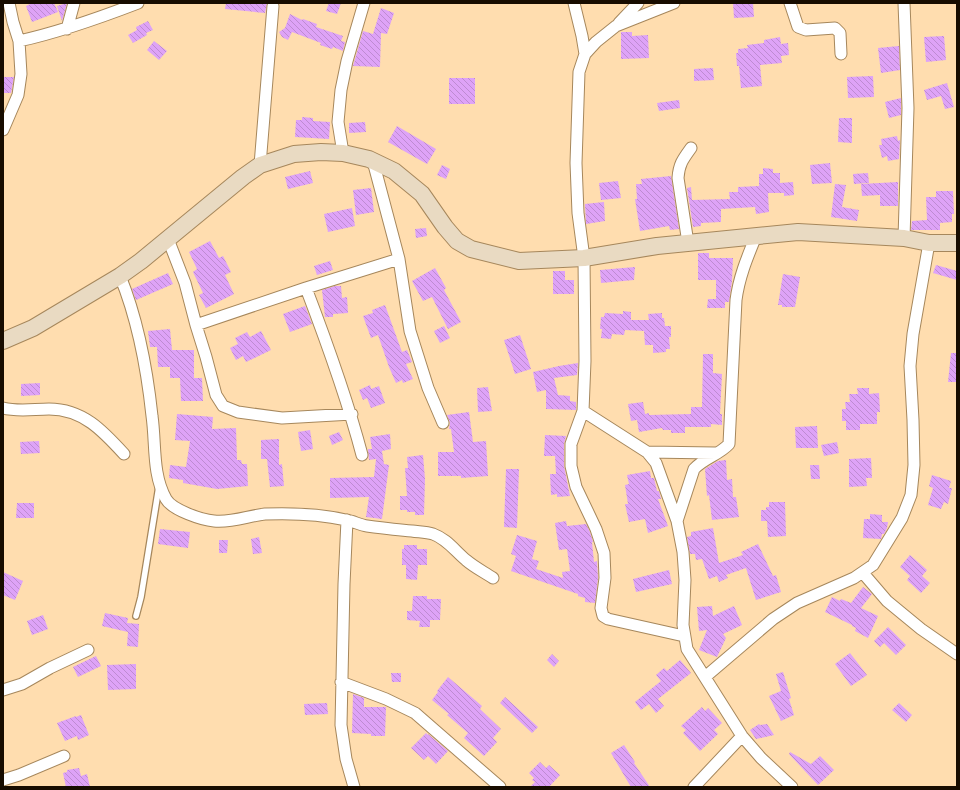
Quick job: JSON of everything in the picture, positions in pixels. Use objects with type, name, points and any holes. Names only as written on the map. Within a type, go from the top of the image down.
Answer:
[{"type":"street","points":[[3,130],[18,95],[21,74],[19,41],[9,3]]},
{"type":"street","points":[[67,29],[74,3]]},
{"type":"street","points":[[19,41],[96,20],[138,3]]},
{"type":"street","points":[[343,153],[338,122],[341,90],[347,60],[364,3]]},
{"type":"street","points":[[574,3],[585,54]]},
{"type":"street","points":[[638,3],[616,26],[596,42],[585,54],[579,72],[576,163],[578,213],[584,258],[585,354],[583,410],[571,444],[571,466],[576,487],[596,529],[604,553],[605,578],[601,608],[603,616],[608,619],[684,636]]},
{"type":"street","points":[[616,26],[674,3]]},
{"type":"street","points":[[790,3],[798,27],[806,30],[835,28],[840,33],[842,54]]},
{"type":"street","points":[[904,3],[908,108],[904,238]]},
{"type":"street","points":[[260,165],[273,6]]},
{"type":"street","points":[[688,243],[678,178],[682,160],[691,148]]},
{"type":"street","points":[[3,341],[33,328],[120,276],[260,165],[294,154],[321,152],[343,153],[373,161],[394,171],[422,194],[445,227],[457,241],[471,249],[519,261],[584,258],[657,246],[798,232],[904,238],[929,243],[957,242]]},
{"type":"street","points":[[373,161],[399,259],[410,331],[428,388],[444,423]]},
{"type":"street","points":[[677,521],[694,469],[700,462],[724,449],[729,444],[738,284],[756,236]]},
{"type":"street","points":[[168,239],[185,283],[216,394],[223,406],[238,412],[282,418],[352,414]]},
{"type":"street","points":[[705,677],[773,619],[797,603],[863,573],[873,565],[902,518],[911,495],[914,465],[910,366],[913,334],[929,243]]},
{"type":"street","points":[[196,325],[399,259]]},
{"type":"street","points":[[120,276],[129,298],[144,362],[152,417],[157,474],[159,484],[167,501],[196,518],[215,521],[264,514],[319,515],[347,520],[364,526],[432,534],[452,546],[466,560],[493,578]]},
{"type":"street","points":[[306,288],[333,358],[352,414],[362,455]]},
{"type":"street","points":[[3,408],[14,411],[52,409],[63,410],[85,418],[106,433],[124,454]]},
{"type":"street","points":[[583,410],[636,444],[647,452],[656,463],[677,521],[683,552],[685,580],[684,636],[687,649],[742,736],[761,758],[792,787]]},
{"type":"street","points":[[647,452],[716,453]]},
{"type":"street","points":[[347,520],[341,682],[341,725],[346,759],[354,787]]},
{"type":"street","points":[[863,573],[887,601],[921,629],[957,654]]},
{"type":"street","points":[[3,690],[22,684],[50,668],[88,650]]},
{"type":"street","points":[[341,682],[386,699],[415,713],[500,787]]},
{"type":"street","points":[[694,787],[742,736]]},
{"type":"street","points":[[3,780],[19,775],[64,756]]},
{"type":"lane","points":[[136,616],[141,597],[159,484]]},
{"type":"building","points":[[32,3],[54,3],[58,12],[32,22],[26,6]]},
{"type":"building","points":[[67,3],[62,21],[57,6]]},
{"type":"building","points":[[226,3],[267,3],[265,13],[225,9]]},
{"type":"building","points":[[329,3],[341,3],[337,14],[326,11]]},
{"type":"building","points":[[733,3],[753,3],[754,17],[734,18]]},
{"type":"building","points":[[381,8],[394,13],[387,34],[381,33],[380,67],[353,66],[363,31],[373,34]]},
{"type":"building","points":[[290,14],[302,20],[303,19],[317,24],[316,27],[343,36],[341,41],[345,42],[343,51],[333,47],[332,49],[320,45],[321,43],[292,32],[288,40],[282,37],[279,32],[285,28]]},
{"type":"building","points":[[148,21],[153,30],[146,33],[147,35],[133,43],[128,35],[137,30],[136,27]]},
{"type":"building","points":[[621,32],[632,32],[632,36],[648,35],[649,58],[621,59]]},
{"type":"building","points":[[944,36],[946,60],[926,62],[924,37]]},
{"type":"building","points":[[780,37],[781,44],[788,43],[789,55],[781,56],[782,63],[760,65],[762,86],[741,88],[736,53],[738,53],[738,49],[748,48],[747,45],[764,43],[764,40]]},
{"type":"building","points":[[154,41],[167,51],[159,60],[147,50]]},
{"type":"building","points":[[899,46],[900,70],[881,73],[878,48]]},
{"type":"building","points":[[713,68],[714,80],[694,81],[694,69]]},
{"type":"building","points":[[873,76],[874,97],[848,98],[847,77]]},
{"type":"building","points":[[3,77],[14,77],[11,93],[3,93]]},
{"type":"building","points":[[449,78],[475,78],[475,104],[449,104]]},
{"type":"building","points":[[947,83],[954,107],[945,109],[941,96],[927,100],[924,90]]},
{"type":"building","points":[[901,98],[901,115],[889,118],[885,102]]},
{"type":"building","points":[[679,100],[680,108],[659,111],[657,103]]},
{"type":"building","points":[[302,117],[313,118],[313,121],[330,122],[329,139],[295,137],[296,120],[302,120]]},
{"type":"building","points":[[839,118],[852,118],[852,143],[838,142]]},
{"type":"building","points":[[365,122],[366,132],[349,133],[349,123]]},
{"type":"building","points":[[397,126],[436,149],[427,164],[388,142]]},
{"type":"building","points":[[897,136],[898,141],[900,140],[899,159],[888,161],[887,156],[882,158],[879,145],[882,145],[881,139]]},
{"type":"building","points":[[830,163],[832,183],[812,184],[810,165]]},
{"type":"building","points":[[442,165],[450,169],[446,179],[437,175]]},
{"type":"building","points":[[763,168],[773,169],[773,173],[780,173],[780,183],[793,182],[794,195],[784,196],[784,193],[768,193],[769,212],[756,214],[755,207],[721,209],[721,222],[701,223],[701,226],[693,227],[687,188],[691,187],[692,200],[730,199],[729,192],[738,192],[738,187],[759,186],[759,174],[763,174]]},
{"type":"building","points":[[310,171],[313,183],[288,189],[285,177]]},
{"type":"building","points":[[868,173],[869,183],[854,184],[853,174]]},
{"type":"building","points":[[671,176],[679,229],[670,230],[669,226],[640,231],[635,199],[637,199],[636,184],[642,184],[641,179]]},
{"type":"building","points":[[618,181],[621,198],[601,200],[599,183]]},
{"type":"building","points":[[898,182],[898,206],[880,206],[880,195],[862,196],[861,184]]},
{"type":"building","points":[[835,184],[846,185],[842,207],[859,210],[857,221],[831,217]]},
{"type":"building","points":[[371,188],[374,212],[356,215],[353,190]]},
{"type":"building","points":[[936,191],[953,191],[954,214],[952,214],[952,222],[940,223],[940,230],[911,230],[912,221],[927,220],[926,197],[936,197]]},
{"type":"building","points":[[604,202],[605,221],[586,224],[585,204]]},
{"type":"building","points":[[352,208],[355,226],[328,232],[324,214]]},
{"type":"building","points":[[426,228],[427,236],[416,238],[415,229]]},
{"type":"building","points":[[210,241],[219,258],[223,256],[231,272],[225,275],[234,294],[206,308],[199,295],[203,293],[193,272],[197,269],[189,252]]},
{"type":"building","points":[[698,253],[709,253],[709,258],[733,258],[729,302],[725,302],[725,308],[707,308],[708,299],[716,299],[716,280],[698,280]]},
{"type":"building","points":[[330,261],[333,270],[317,275],[314,266]]},
{"type":"building","points":[[936,265],[957,271],[957,280],[933,273]]},
{"type":"building","points":[[635,267],[634,280],[601,283],[600,270]]},
{"type":"building","points":[[435,268],[446,288],[444,290],[461,322],[448,329],[432,297],[423,301],[412,281]]},
{"type":"building","points":[[553,271],[565,271],[565,280],[574,280],[574,294],[553,294]]},
{"type":"building","points":[[168,273],[173,284],[136,300],[132,289]]},
{"type":"building","points":[[783,274],[800,277],[795,307],[782,307],[782,305],[778,305]]},
{"type":"building","points":[[335,286],[341,286],[342,298],[347,297],[348,313],[333,314],[333,317],[325,317],[322,290]]},
{"type":"building","points":[[385,305],[402,352],[407,350],[412,362],[406,364],[413,379],[403,383],[402,380],[396,383],[378,335],[371,338],[363,316],[373,313],[372,310]]},
{"type":"building","points":[[305,306],[312,324],[290,332],[283,314]]},
{"type":"building","points":[[623,311],[631,312],[631,320],[649,320],[648,314],[662,313],[665,326],[671,326],[671,337],[669,337],[670,349],[666,349],[666,352],[653,353],[653,345],[645,345],[644,331],[625,330],[624,335],[612,334],[611,339],[601,338],[601,317],[604,317],[605,313],[623,314]]},
{"type":"building","points":[[444,326],[450,338],[440,343],[434,331]]},
{"type":"building","points":[[170,329],[172,350],[194,350],[194,378],[202,378],[203,401],[181,401],[180,378],[170,378],[170,367],[158,367],[157,347],[150,347],[148,331]]},
{"type":"building","points":[[261,331],[271,350],[246,362],[243,356],[236,360],[230,348],[238,344],[235,338],[247,332],[250,337]]},
{"type":"building","points":[[520,335],[531,369],[515,374],[504,340]]},
{"type":"building","points":[[951,353],[957,353],[957,382],[948,382]]},
{"type":"building","points":[[703,354],[713,354],[713,373],[722,374],[720,414],[722,414],[722,425],[711,424],[711,427],[685,427],[685,433],[671,433],[671,430],[663,430],[662,428],[639,432],[637,420],[631,421],[628,404],[643,402],[645,414],[649,413],[649,415],[691,414],[691,407],[702,407]]},
{"type":"building","points":[[578,363],[577,375],[554,378],[558,395],[570,396],[570,401],[576,402],[576,410],[546,409],[546,390],[537,392],[533,372]]},
{"type":"building","points":[[40,383],[40,395],[21,396],[21,384]]},
{"type":"building","points":[[370,385],[371,389],[379,386],[385,403],[371,408],[367,398],[363,400],[359,390]]},
{"type":"building","points":[[488,387],[492,411],[478,412],[477,388]]},
{"type":"building","points":[[857,388],[869,388],[869,394],[879,393],[880,412],[877,412],[877,424],[860,424],[860,430],[846,430],[846,421],[842,421],[842,409],[846,409],[845,402],[850,402],[849,394],[858,394]]},
{"type":"building","points":[[469,412],[473,442],[486,441],[488,476],[461,478],[461,476],[438,476],[438,452],[454,452],[451,429],[449,429],[450,423],[447,415]]},
{"type":"building","points":[[177,414],[213,417],[212,429],[236,428],[237,460],[241,460],[242,464],[247,464],[248,486],[217,489],[183,483],[183,480],[169,478],[170,465],[186,467],[190,441],[175,440]]},
{"type":"building","points":[[817,426],[818,448],[796,448],[795,427]]},
{"type":"building","points":[[310,430],[313,449],[301,451],[298,432]]},
{"type":"building","points":[[339,432],[343,440],[332,445],[329,436]]},
{"type":"building","points":[[390,434],[391,449],[382,451],[384,464],[389,465],[382,519],[366,517],[369,497],[330,498],[330,478],[374,477],[376,459],[369,460],[368,449],[372,449],[370,437]]},
{"type":"building","points":[[545,435],[566,436],[564,444],[564,466],[570,496],[557,497],[557,494],[551,495],[550,474],[556,474],[555,456],[544,456]]},
{"type":"building","points":[[279,439],[279,465],[282,464],[284,486],[270,487],[267,459],[261,459],[261,440]]},
{"type":"building","points":[[39,441],[40,453],[21,454],[20,442]]},
{"type":"building","points":[[837,442],[839,453],[824,456],[821,445]]},
{"type":"building","points":[[423,455],[425,479],[424,515],[415,515],[415,512],[400,510],[400,496],[407,496],[405,468],[408,468],[407,457]]},
{"type":"building","points":[[871,458],[872,478],[866,478],[867,486],[849,487],[849,459]]},
{"type":"building","points":[[726,460],[727,480],[732,479],[733,497],[736,497],[739,517],[712,520],[709,495],[707,496],[705,469],[718,461]]},
{"type":"building","points":[[810,465],[819,465],[820,479],[811,479]]},
{"type":"building","points":[[506,469],[519,469],[517,528],[504,527]]},
{"type":"building","points":[[650,471],[651,478],[654,478],[657,491],[659,491],[661,499],[658,499],[668,526],[648,533],[645,519],[629,522],[625,504],[628,504],[625,485],[629,484],[627,475]]},
{"type":"building","points":[[932,475],[951,481],[949,488],[952,488],[948,504],[944,502],[941,509],[928,505],[933,488],[929,486]]},
{"type":"building","points":[[769,502],[785,502],[786,536],[768,537],[767,521],[761,521],[761,510],[766,510],[766,507],[769,507]]},
{"type":"building","points":[[17,503],[34,503],[34,518],[16,518]]},
{"type":"building","points":[[870,514],[882,515],[882,522],[888,522],[887,528],[884,534],[882,534],[881,539],[863,538],[864,519],[870,519]]},
{"type":"building","points":[[566,521],[567,526],[586,524],[590,532],[593,542],[594,562],[597,561],[598,578],[595,603],[585,602],[585,598],[578,596],[578,594],[511,571],[516,556],[511,554],[517,535],[537,541],[532,559],[539,561],[536,569],[563,578],[562,572],[570,571],[567,549],[559,550],[555,523]]},
{"type":"building","points":[[713,528],[719,563],[743,555],[741,552],[758,544],[773,576],[776,575],[781,592],[756,600],[746,568],[726,575],[728,578],[719,582],[717,576],[709,579],[702,559],[696,560],[695,554],[690,554],[687,537],[691,536],[691,532]]},
{"type":"building","points":[[160,529],[190,532],[188,548],[158,544]]},
{"type":"building","points":[[259,537],[262,553],[253,554],[251,539]]},
{"type":"building","points":[[219,540],[228,540],[227,553],[219,553]]},
{"type":"building","points":[[404,545],[417,545],[417,549],[427,549],[427,565],[418,565],[417,580],[406,579],[406,565],[402,565],[402,549],[404,549]]},
{"type":"building","points":[[910,555],[927,570],[922,576],[930,583],[921,593],[907,580],[910,576],[900,567]]},
{"type":"building","points":[[669,570],[672,584],[636,592],[633,579]]},
{"type":"building","points":[[3,572],[23,581],[15,600],[3,595]]},
{"type":"building","points":[[863,587],[872,594],[861,608],[878,616],[868,638],[855,631],[856,628],[852,625],[825,612],[832,597],[840,601],[841,599],[851,603]]},
{"type":"building","points":[[413,596],[427,596],[427,599],[441,599],[440,620],[430,620],[430,627],[419,627],[420,621],[407,620],[407,611],[412,611]]},
{"type":"building","points":[[712,606],[713,616],[734,606],[742,625],[723,634],[726,638],[717,657],[699,650],[707,630],[699,631],[697,607]]},
{"type":"building","points":[[105,613],[128,618],[127,623],[139,624],[138,647],[127,646],[128,632],[102,626]]},
{"type":"building","points":[[43,615],[48,629],[32,635],[27,621]]},
{"type":"building","points":[[888,627],[906,645],[896,655],[884,643],[880,647],[874,641]]},
{"type":"building","points":[[850,653],[867,675],[851,686],[835,664]]},
{"type":"building","points":[[552,654],[559,661],[554,667],[547,660]]},
{"type":"building","points":[[96,656],[101,666],[78,677],[73,667]]},
{"type":"building","points":[[680,660],[691,673],[658,699],[664,706],[656,713],[649,704],[641,710],[635,702],[661,681],[656,675],[664,668],[667,671]]},
{"type":"building","points":[[136,664],[136,689],[108,690],[107,665]]},
{"type":"building","points":[[783,672],[791,698],[789,699],[794,715],[781,721],[769,696],[781,691],[776,674]]},
{"type":"building","points":[[391,673],[401,673],[401,682],[392,682]]},
{"type":"building","points":[[448,677],[482,706],[480,709],[501,729],[493,738],[497,742],[484,756],[464,738],[468,733],[432,700]]},
{"type":"building","points":[[353,694],[364,698],[364,707],[386,707],[385,736],[371,736],[371,734],[352,733]]},
{"type":"building","points":[[505,697],[538,727],[532,733],[500,703]]},
{"type":"building","points":[[327,703],[328,714],[305,715],[304,704]]},
{"type":"building","points":[[899,703],[912,715],[906,722],[892,710]]},
{"type":"building","points":[[702,707],[705,711],[708,708],[722,723],[714,730],[718,734],[700,751],[683,733],[686,730],[681,726]]},
{"type":"building","points":[[81,715],[89,735],[78,740],[77,736],[65,741],[57,723]]},
{"type":"building","points":[[759,724],[767,724],[774,735],[756,739],[750,730]]},
{"type":"building","points":[[426,733],[448,751],[436,764],[428,756],[424,760],[411,748]]},
{"type":"building","points":[[624,745],[650,787],[631,787],[611,753]]},
{"type":"building","points":[[790,752],[811,764],[820,756],[834,770],[818,785],[789,754]]},
{"type":"building","points":[[540,762],[546,768],[549,765],[560,775],[549,787],[530,787],[535,782],[532,780],[534,778],[529,773]]},
{"type":"building","points":[[79,768],[81,776],[87,774],[90,787],[66,787],[63,773],[67,772],[67,770]]}]
